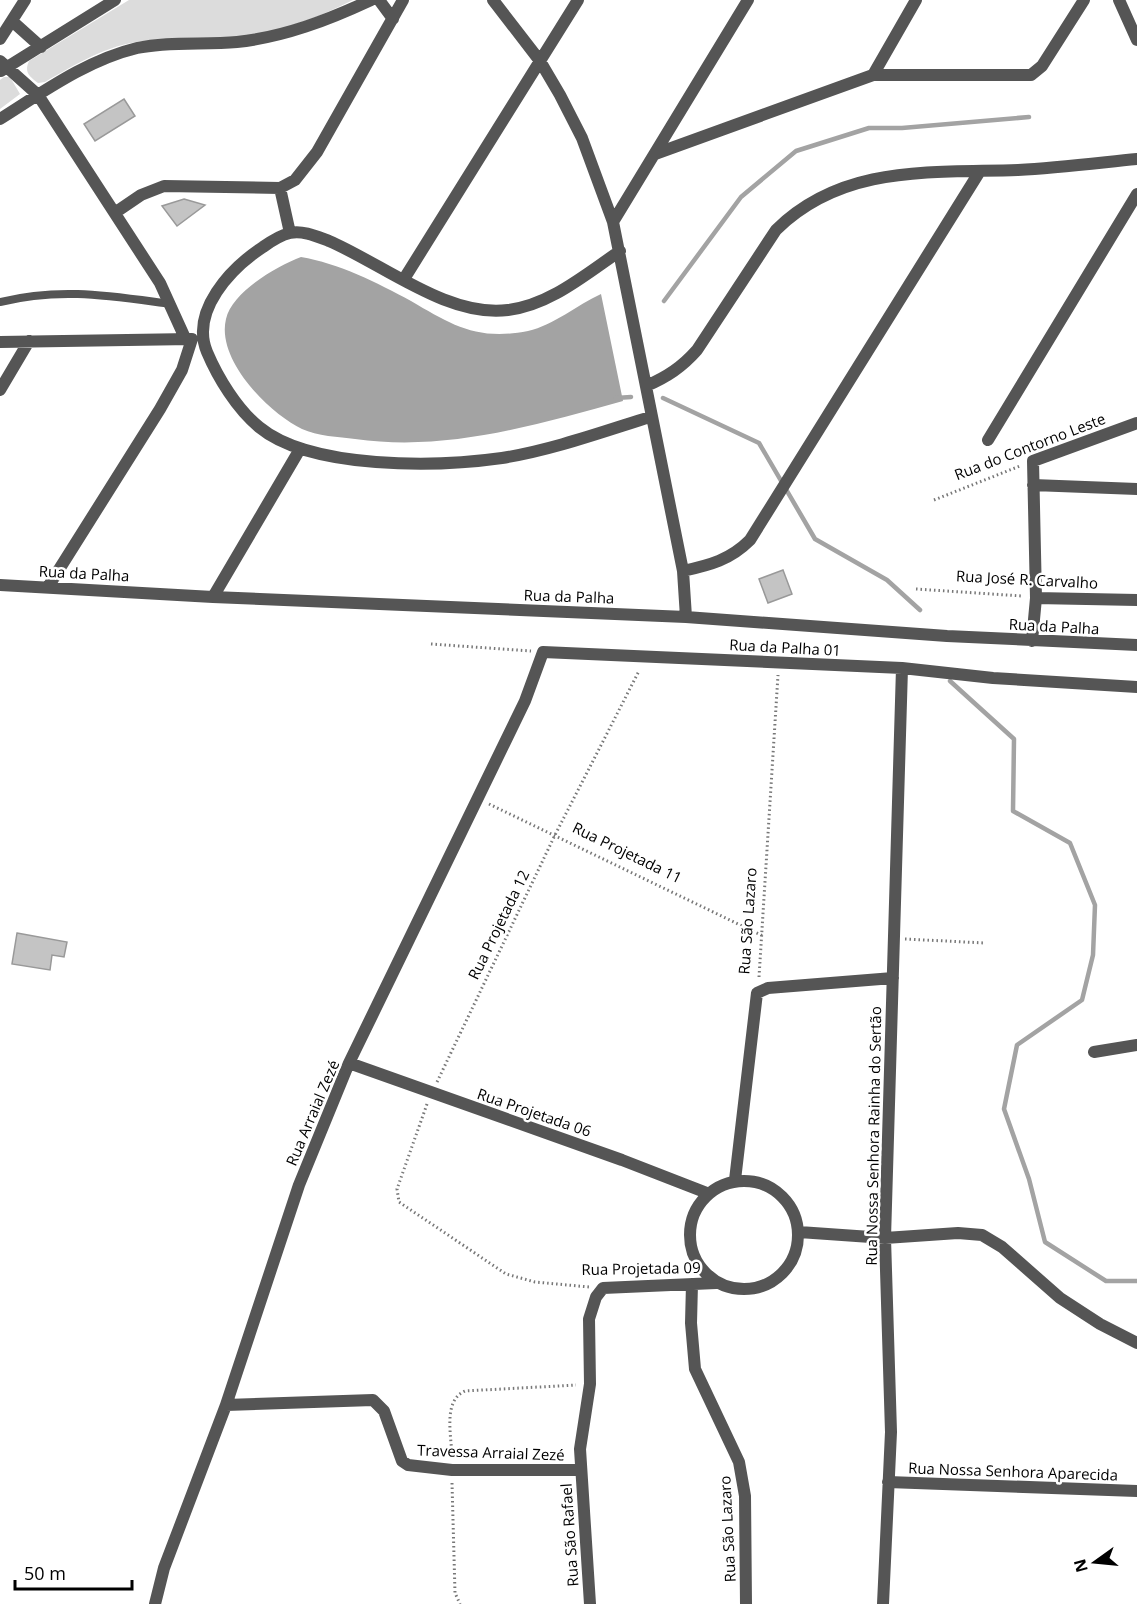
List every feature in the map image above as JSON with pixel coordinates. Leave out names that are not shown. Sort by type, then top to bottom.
[{"type":"street","points":[[0,39],[25,0]]},
{"type":"street","points":[[115,0],[41,47],[2,67],[38,95],[116,212],[193,339],[234,399],[259,428],[300,449],[338,458],[405,463],[451,463],[504,458],[650,417]]},
{"type":"street","points":[[0,119],[92,64],[112,55],[139,48],[267,38],[297,30],[371,0]]},
{"type":"street","points":[[380,0],[393,19]]},
{"type":"street","points":[[116,212],[141,195],[164,186],[279,188],[295,180],[317,152],[404,0]]},
{"type":"street","points":[[493,0],[540,61],[582,138],[613,222],[646,386],[650,417],[683,571],[686,617]]},
{"type":"street","points":[[404,279],[578,0]]},
{"type":"street","points":[[613,222],[748,0]]},
{"type":"street","points":[[873,75],[916,0]]},
{"type":"street","points":[[655,154],[873,75],[1031,75],[1042,66],[1084,0]]},
{"type":"street","points":[[1119,0],[1137,40]]},
{"type":"street","points":[[12,21],[41,47]]},
{"type":"street","points":[[646,386],[668,376],[685,364],[697,350],[776,230],[793,214],[854,183],[894,174],[1047,168],[1137,159]]},
{"type":"street","points":[[683,571],[717,564],[736,554],[750,540],[980,171]]},
{"type":"street","points":[[279,188],[290,233]]},
{"type":"street","points":[[988,440],[1137,195]]},
{"type":"street","points":[[48,587],[160,409],[182,370],[193,339],[228,277],[262,247],[290,233],[319,237],[348,249],[438,296],[470,308],[509,310],[547,299],[620,251]]},
{"type":"street","points":[[0,342],[193,339]]},
{"type":"street","points":[[0,390],[29,341]]},
{"type":"street","name":"Rua do Contorno Leste","points":[[1033,461],[1137,423]]},
{"type":"street","points":[[213,597],[300,449]]},
{"type":"street","points":[[1032,641],[1036,597],[1033,461]]},
{"type":"street","points":[[1033,485],[1137,489]]},
{"type":"street","name":"Rua da Palha","points":[[0,585],[213,597],[686,617],[1032,641],[1137,645]]},
{"type":"street","name":"Rua José R. Carvalho","points":[[1036,597],[1137,600]]},
{"type":"street","name":"Rua da Palha 01","points":[[543,652],[902,668],[993,678],[1137,687]]},
{"type":"street","name":"Rua Arraial Zezé","points":[[155,1604],[164,1568],[226,1405],[299,1185],[350,1063],[525,701],[543,652]]},
{"type":"street","name":"Rua Nossa Senhora Rainha do Sertão","points":[[883,1604],[891,1432],[885,1238],[902,668]]},
{"type":"street","points":[[757,993],[768,988],[893,978]]},
{"type":"street","name":"Rua São Lazaro","points":[[735,1180],[757,993]]},
{"type":"street","points":[[1094,1052],[1137,1045]]},
{"type":"street","name":"Rua Projetada 06","points":[[350,1063],[431,1094],[622,1160],[707,1193]]},
{"type":"street","points":[[735,1180],[751,1180],[769,1186],[784,1197],[794,1213],[799,1232],[791,1262],[781,1274],[768,1283],[741,1289],[716,1283],[696,1261],[689,1232],[694,1211],[707,1193],[735,1180]]},
{"type":"street","points":[[799,1232],[885,1238],[958,1233],[982,1234],[1002,1247],[1059,1298],[1100,1324],[1137,1343]]},
{"type":"street","name":"Rua Projetada 09","points":[[603,1288],[716,1283]]},
{"type":"street","name":"Rua São Lazaro","points":[[692,1284],[691,1323],[695,1369],[728,1436],[741,1473],[744,1496],[746,1604]]},
{"type":"street","name":"Rua São Rafael","points":[[590,1604],[581,1437],[590,1384],[589,1319],[596,1297],[603,1288]]},
{"type":"street","name":"Travessa Arraial Zezé","points":[[226,1405],[373,1400],[384,1411],[405,1463],[452,1470],[581,1470]]},
{"type":"street","name":"Rua Nossa Senhora Aparecida","points":[[888,1482],[1137,1491]]},
{"type":"lane","points":[[0,302],[45,293],[77,293],[171,304]]},
{"type":"path","name":"Rua do Contorno Leste","points":[[934,500],[1033,461]]},
{"type":"path","name":"Rua José R. Carvalho","points":[[916,588],[1036,597]]},
{"type":"path","points":[[431,645],[543,652]]},
{"type":"path","name":"Rua Projetada 12","points":[[406,1209],[396,1196],[396,1189],[431,1094],[555,835],[646,657]]},
{"type":"path","name":"Rua São Lazaro","points":[[757,993],[763,936],[778,663]]},
{"type":"path","name":"Rua Projetada 11","points":[[477,798],[763,936]]},
{"type":"path","points":[[894,939],[985,943]]},
{"type":"path","name":"Rua Projetada 09","points":[[406,1209],[506,1274],[536,1282],[603,1288]]},
{"type":"path","points":[[460,1604],[454,1586],[451,1406],[453,1399],[465,1391],[590,1384]]},
{"type":"shaded area","points":[[129,0],[353,0],[310,19],[266,33],[235,38],[154,40],[130,43],[92,56],[45,82],[38,83],[30,76],[27,71],[29,61]]},
{"type":"shaded area","points":[[10,77],[20,94],[0,109],[0,80]]},
{"type":"shaded area","points":[[301,257],[358,275],[453,324],[494,334],[510,334],[538,328],[601,294],[623,401],[491,434],[424,442],[390,442],[328,436],[302,429],[275,411],[248,383],[237,368],[225,335],[226,319],[237,299],[268,273]]},
{"type":"building","points":[[124,99],[135,116],[95,141],[84,124]]},
{"type":"building","points":[[184,199],[205,205],[177,226],[162,206]]},
{"type":"building","points":[[783,570],[792,594],[768,603],[759,579]]},
{"type":"building","points":[[17,933],[67,942],[64,957],[52,955],[50,970],[12,964]]},
{"type":"waterway","points":[[664,301],[741,197],[796,151],[869,128],[902,128],[1029,117]]},
{"type":"waterway","points":[[616,398],[631,397]]},
{"type":"waterway","points":[[663,398],[759,443],[815,539],[887,580],[920,610]]},
{"type":"waterway","points":[[950,681],[1014,739],[1013,811],[1070,843],[1095,905],[1093,955],[1082,1000],[1017,1045],[1004,1109],[1029,1179],[1045,1242],[1106,1281],[1137,1281]]}]
